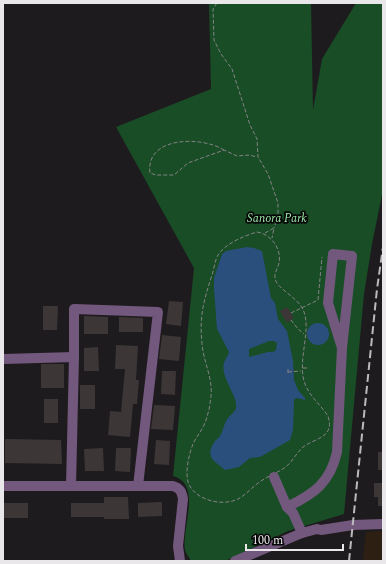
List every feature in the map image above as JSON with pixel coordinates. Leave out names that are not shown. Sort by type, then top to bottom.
[{"type":"street","points":[[287,507],[308,497],[318,488],[328,476],[335,460],[342,348],[352,256],[333,254],[328,303],[342,348]]},
{"type":"street","points":[[71,486],[74,309],[158,312],[138,486]]},
{"type":"street","points":[[3,359],[74,357]]},
{"type":"street","points":[[274,477],[287,507],[293,513],[302,533]]},
{"type":"street","points":[[3,486],[173,486],[181,492],[183,499],[178,546],[180,561]]},
{"type":"street","points":[[235,561],[327,524],[354,520],[383,520]]},
{"type":"street","points":[[317,529],[321,530],[353,524],[383,524]]},
{"type":"path","points":[[216,3],[213,9],[214,40],[221,54],[232,69],[256,139],[258,157],[268,174],[278,203],[278,217],[272,239]]},
{"type":"path","points":[[224,150],[188,163],[174,175],[156,174],[150,172],[149,167],[151,157],[154,153],[176,141],[212,145],[224,150],[237,156],[249,155],[258,157]]},
{"type":"path","points":[[264,233],[274,228]]},
{"type":"path","points":[[257,232],[264,233],[272,239],[278,252],[279,261],[275,277],[276,280],[280,286],[300,304],[305,313],[302,371],[307,390],[325,413],[329,421],[329,427],[323,437],[303,448],[290,464],[281,471],[262,480],[238,499],[224,502],[215,501],[201,497],[194,491],[188,480],[187,472],[193,444],[204,426],[211,395],[211,384],[202,342],[201,310],[219,254],[238,240],[257,232]]},
{"type":"path","points":[[291,313],[318,300],[322,257]]},
{"type":"path","points":[[291,320],[298,329],[305,334]]},
{"type":"path","points":[[302,368],[308,368]]},
{"type":"path","points":[[288,369],[288,375]]},
{"type":"path","points":[[288,372],[302,371]]},
{"type":"shaded area","points":[[383,531],[383,561],[363,561],[366,532]]},
{"type":"green space","name":"Sanora Park","points":[[209,3],[311,3],[313,110],[322,59],[356,3],[383,3],[383,190],[364,294],[344,514],[288,531],[225,561],[191,561],[185,550],[189,497],[187,488],[182,481],[173,476],[194,268],[116,127],[211,89]]},
{"type":"water","points":[[247,247],[262,251],[271,298],[275,303],[278,319],[287,331],[293,361],[294,380],[298,390],[305,400],[296,398],[294,400],[293,430],[290,440],[260,457],[250,458],[239,467],[225,470],[214,461],[210,455],[210,451],[215,441],[221,435],[226,421],[236,408],[236,403],[224,375],[224,363],[229,352],[217,329],[214,289],[214,278],[222,254],[226,251]],"holes":[[[269,341],[274,341],[277,343],[276,350],[273,352],[249,357],[249,349]]]},
{"type":"water","points":[[318,323],[322,324],[328,330],[328,338],[322,344],[318,345],[314,344],[308,338],[307,334],[308,330],[314,324]]},
{"type":"building","points":[[169,301],[183,302],[181,326],[166,324]]},
{"type":"building","points":[[43,306],[58,306],[57,330],[43,330]]},
{"type":"building","points":[[287,307],[294,318],[287,323],[280,311]]},
{"type":"building","points":[[84,316],[108,317],[108,334],[84,334]]},
{"type":"building","points":[[119,317],[143,318],[143,332],[119,332]]},
{"type":"building","points":[[162,335],[181,337],[179,361],[159,359]]},
{"type":"building","points":[[116,345],[138,346],[136,380],[139,380],[137,404],[133,404],[130,437],[108,435],[110,411],[121,412],[125,369],[115,369]]},
{"type":"building","points":[[98,347],[99,371],[84,371],[84,348]]},
{"type":"building","points":[[41,364],[64,364],[64,388],[41,388]]},
{"type":"building","points":[[162,371],[176,371],[175,395],[161,394]]},
{"type":"building","points":[[80,385],[95,385],[95,409],[80,409]]},
{"type":"building","points":[[44,399],[58,399],[58,423],[44,423]]},
{"type":"building","points":[[154,405],[175,406],[173,430],[151,429]]},
{"type":"building","points":[[5,439],[61,440],[62,464],[5,463]]},
{"type":"building","points":[[156,440],[170,441],[169,465],[154,464]]},
{"type":"building","points":[[103,448],[104,471],[85,471],[84,449]]},
{"type":"building","points":[[116,448],[131,448],[130,472],[115,471]]},
{"type":"building","points":[[378,452],[383,452],[383,470],[378,470]]},
{"type":"building","points":[[374,483],[383,483],[383,506],[378,506],[378,497],[374,497]]},
{"type":"building","points":[[104,497],[128,497],[129,519],[71,517],[71,503],[104,503]]},
{"type":"building","points":[[162,502],[162,516],[138,517],[138,503]]},
{"type":"building","points":[[4,503],[28,503],[28,518],[4,518]]},
{"type":"railway","points":[[349,561],[377,289],[383,247]]}]
